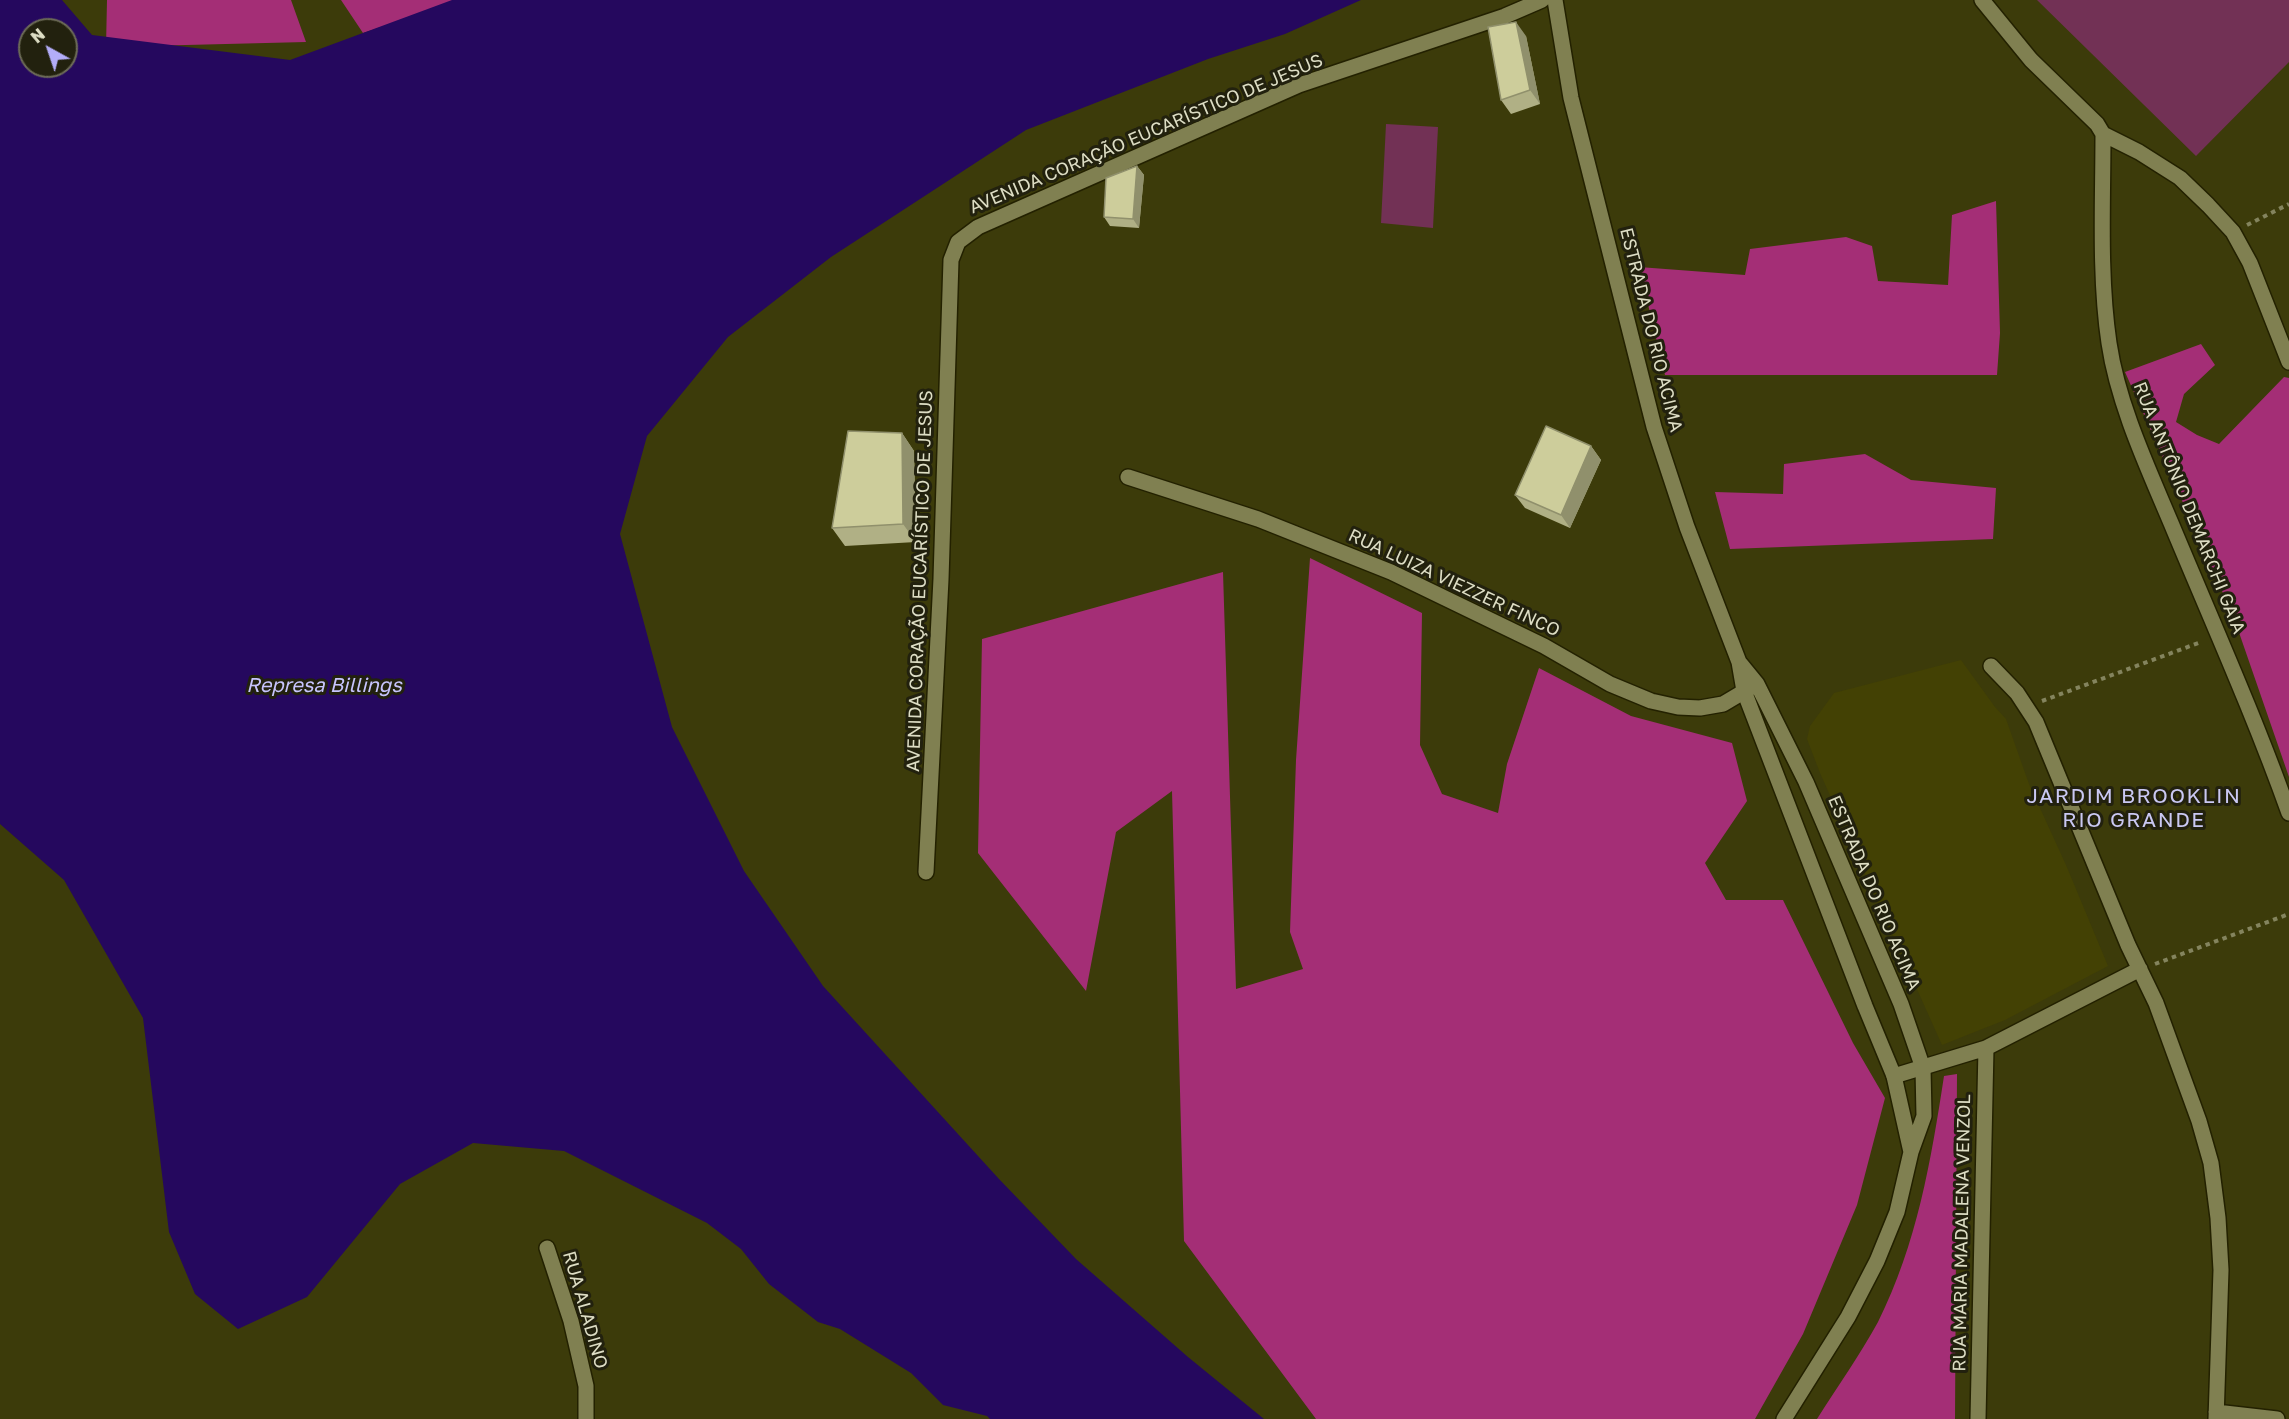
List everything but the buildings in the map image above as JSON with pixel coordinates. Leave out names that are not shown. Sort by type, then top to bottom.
[{"type":"street","name":"AVENIDA CORAÇÃO EUCARÍSTICO DE JESUS","points":[[926,872],[941,579],[951,260],[958,242],[978,226],[1299,85],[1505,16],[1542,0]]},
{"type":"street","name":"ESTRADA DO RIO ACIMA","points":[[1555,0],[1571,98],[1654,427],[1687,527],[1750,688],[1865,1006],[1894,1076],[1911,1152]]},
{"type":"street","points":[[1982,0],[2031,60],[2097,124],[2103,134],[2139,152],[2180,178],[2233,232],[2250,263],[2289,362]]},
{"type":"street","name":"RUA ANTÔNIO DEMARCHI GAIA","points":[[2103,134],[2104,298],[2109,344],[2118,382],[2131,423],[2161,499],[2267,753],[2289,813]]},
{"type":"street","name":"RUA LUIZA VIEZZER FINCO","points":[[1128,477],[1258,519],[1391,572],[1544,646],[1611,684],[1640,697],[1677,707],[1700,708],[1723,704],[1750,688]]},
{"type":"street","points":[[1991,666],[2027,706],[2140,969],[2175,1054],[2199,1121],[2211,1163],[2218,1218],[2221,1270],[2216,1416],[2277,1419]]},
{"type":"street","name":"ESTRADA DO RIO ACIMA","points":[[1750,688],[1806,782],[1900,1004],[1923,1068],[1924,1116],[1911,1152],[1897,1212],[1877,1261],[1848,1317],[1784,1419]]},
{"type":"street","points":[[1894,1076],[1986,1048],[2140,969]]},
{"type":"street","name":"RUA MARIA MADALENA VENZOL","points":[[1978,1419],[1986,1048]]},
{"type":"street","name":"RUA ALADINO","points":[[547,1248],[572,1321],[586,1386],[586,1419]]},
{"type":"path","points":[[2233,232],[2289,204]]},
{"type":"path","points":[[2027,706],[2201,642]]},
{"type":"path","points":[[2140,969],[2289,914]]},
{"type":"shaded area","points":[[107,0],[291,0],[306,42],[106,47]]},
{"type":"shaded area","points":[[341,0],[466,0],[363,33]]},
{"type":"shaded area","points":[[2037,0],[2289,0],[2289,62],[2196,156]]},
{"type":"shaded area","points":[[1386,124],[1438,127],[1433,228],[1381,223]]},
{"type":"shaded area","points":[[1996,201],[2000,333],[1997,375],[1665,375],[1639,267],[1745,275],[1750,249],[1846,237],[1872,246],[1878,281],[1948,285],[1952,215]]},
{"type":"shaded area","points":[[2201,344],[2215,365],[2184,394],[2176,422],[2197,435],[2219,444],[2284,377],[2289,378],[2289,777],[2234,618],[2125,372]]},
{"type":"shaded area","points":[[1865,454],[1911,480],[1996,488],[1993,539],[1730,549],[1715,492],[1783,494],[1784,464]]},
{"type":"shaded area","points":[[1310,558],[1422,613],[1420,745],[1442,794],[1498,813],[1507,764],[1539,668],[1631,716],[1732,743],[1747,801],[1705,863],[1726,900],[1783,900],[1853,1043],[1885,1098],[1857,1205],[1803,1334],[1755,1419],[1316,1419],[1184,1241],[1172,791],[1116,832],[1086,991],[978,853],[982,639],[1223,572],[1236,989],[1303,969],[1290,932],[1296,760]]},
{"type":"shaded area","points":[[1961,660],[2006,719],[2029,784],[2108,966],[2005,1020],[1942,1045],[1820,773],[1807,739],[1810,726],[1834,693]]},
{"type":"shaded area","points":[[1957,1074],[1955,1419],[1817,1419],[1871,1334],[1892,1293],[1921,1202],[1944,1076]]},
{"type":"water","name":"Represa Billings","points":[[0,0],[62,0],[77,18],[18,18],[18,78],[78,78],[78,19],[92,35],[290,60],[452,0],[1361,0],[1285,34],[1208,59],[1026,130],[831,257],[728,337],[647,436],[620,534],[672,727],[744,871],[823,986],[999,1179],[1076,1259],[1188,1357],[1264,1419],[990,1419],[987,1416],[943,1405],[911,1373],[840,1329],[818,1322],[769,1284],[741,1249],[707,1223],[564,1151],[473,1143],[400,1184],[307,1297],[238,1329],[195,1294],[169,1232],[143,1018],[64,880],[0,824]]},
{"type":"district","name":"JARDIM BROOKLIN RIO GRANDE","points":[[2134,808]]}]
